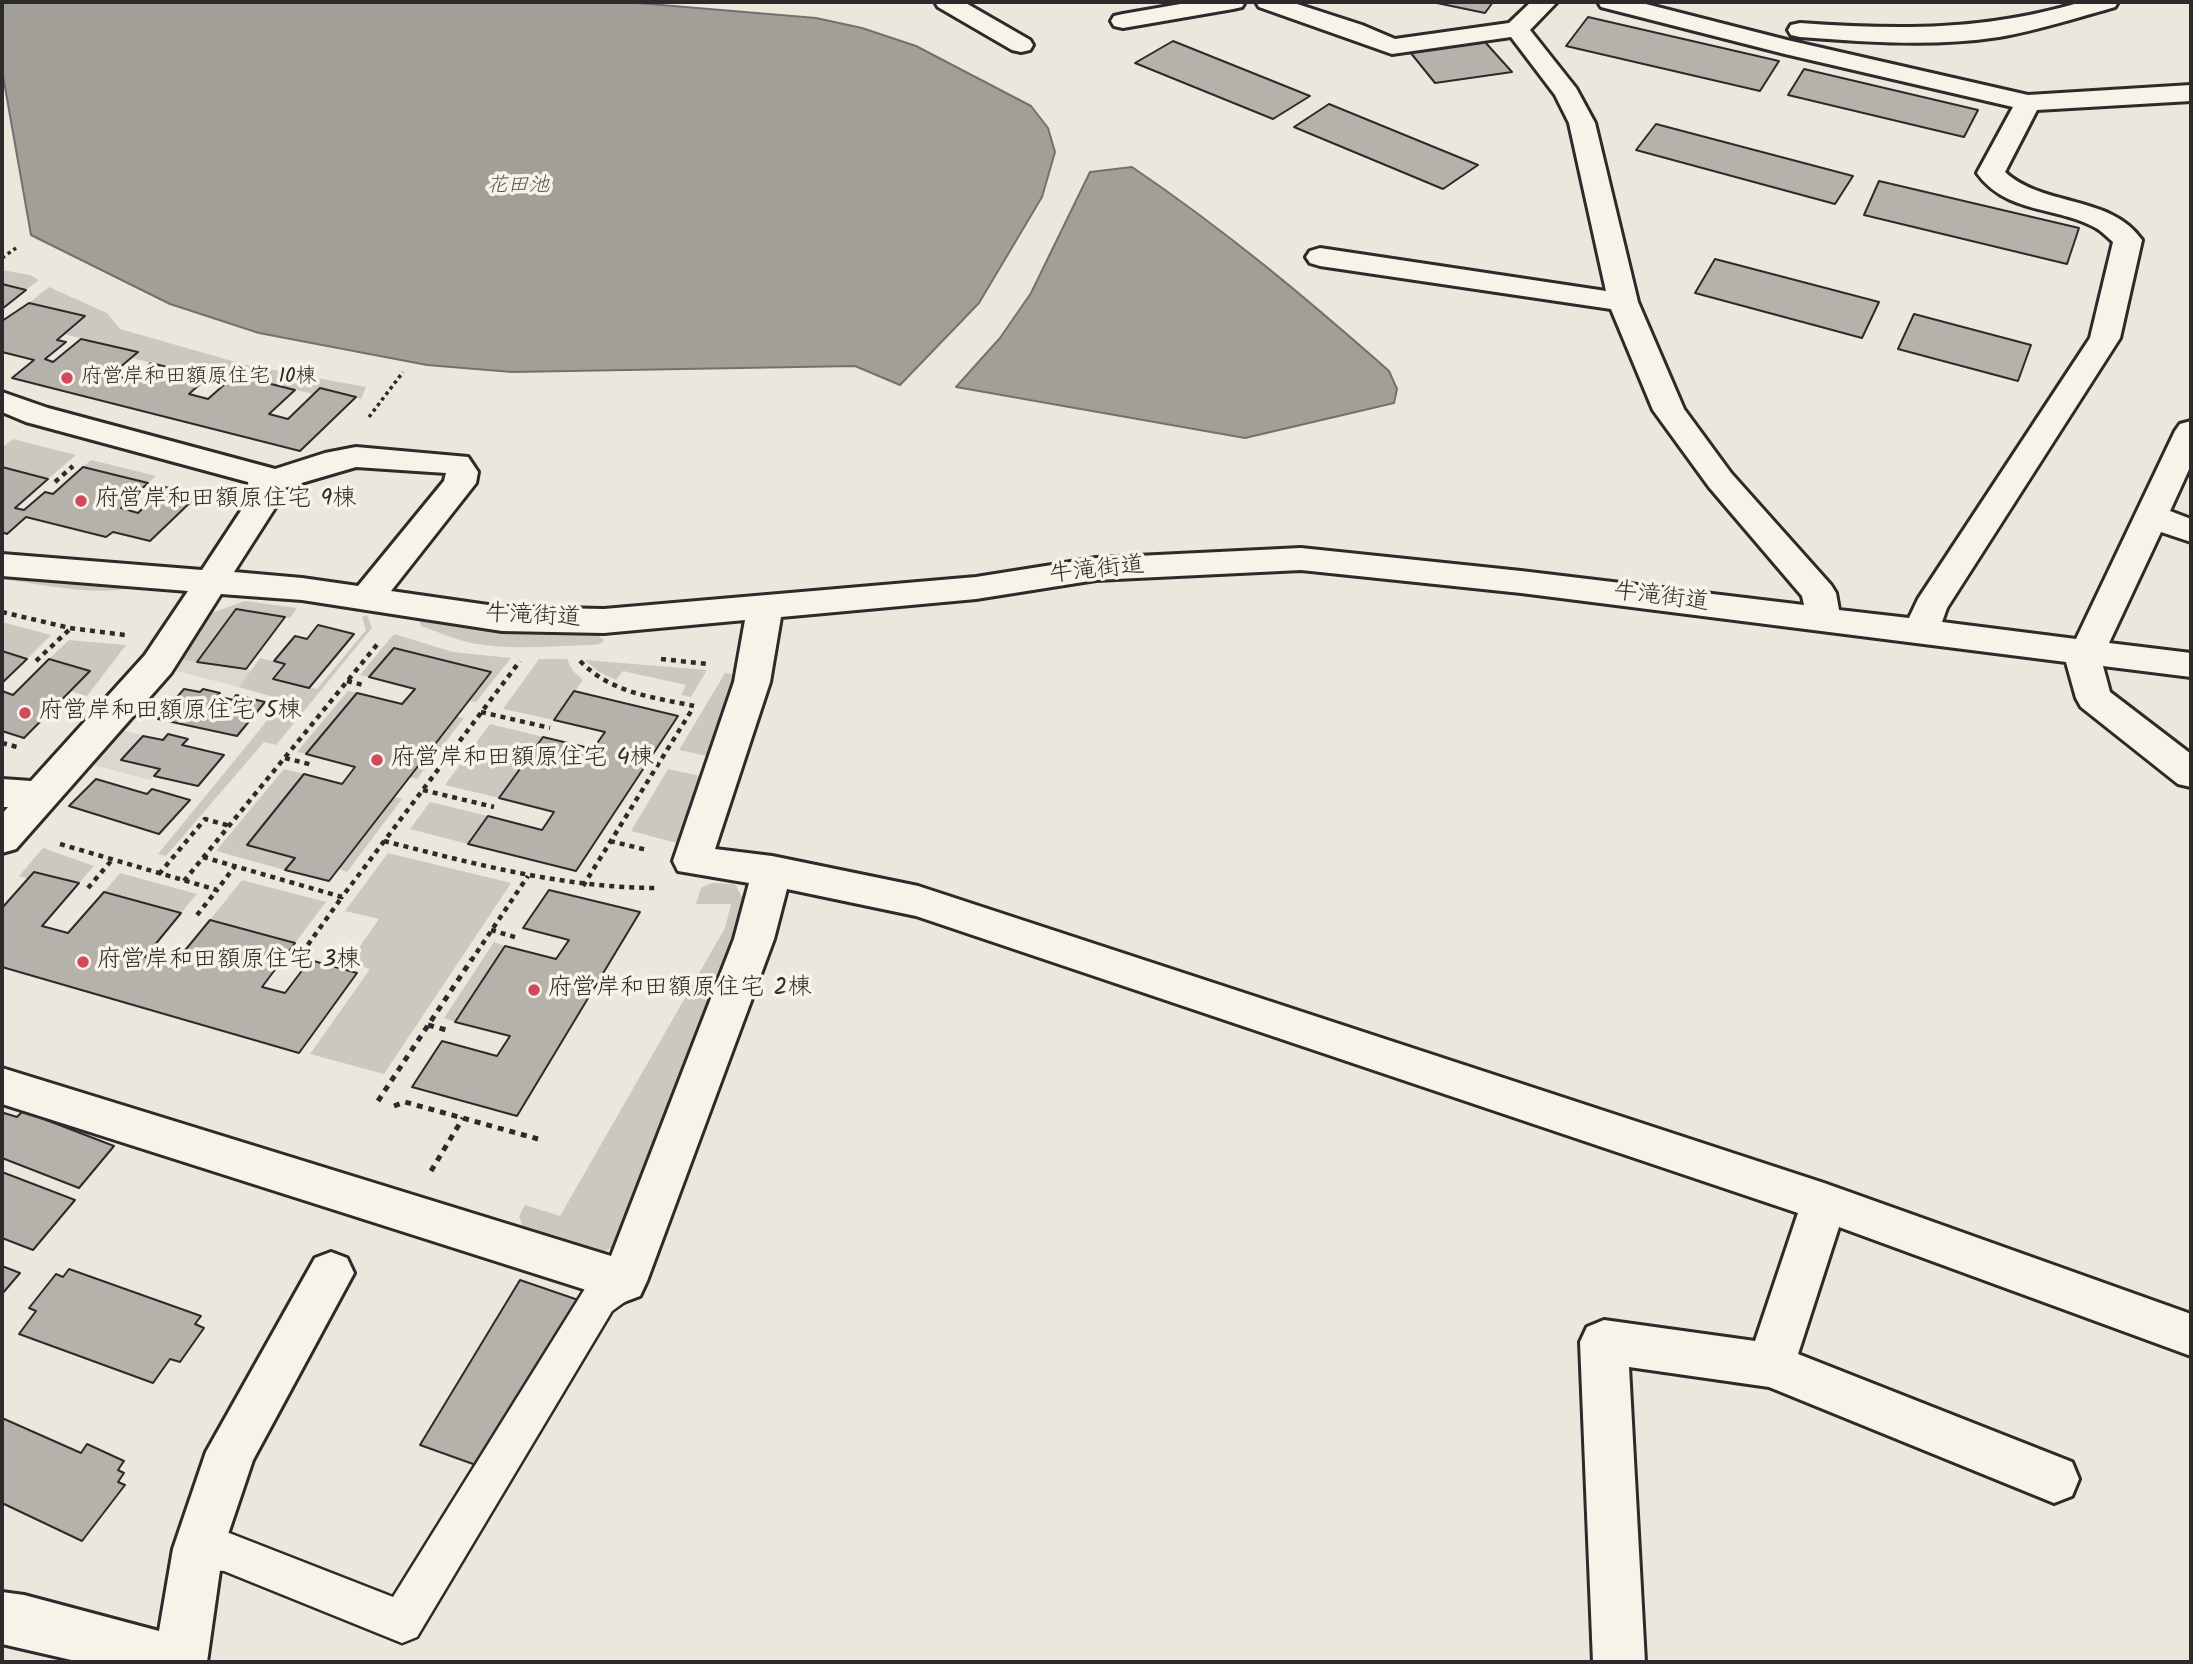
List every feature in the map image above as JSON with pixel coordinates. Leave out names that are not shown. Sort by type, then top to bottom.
[{"type":"street","points":[[947,2],[1021,45]]},
{"type":"street","points":[[1124,21],[1233,2]]},
{"type":"street","points":[[1268,2],[1353,30],[1392,47],[1517,29],[1545,2]]},
{"type":"street","points":[[1610,2],[1785,47],[2028,103],[2191,93]]},
{"type":"street","points":[[1785,47],[1800,30],[1896,37],[1956,34],[2027,24],[2106,2]]},
{"type":"street","points":[[1517,29],[1567,93],[1582,123],[1623,302],[1669,410],[1720,480],[1819,593],[1824,620]]},
{"type":"street","points":[[1921,632],[1930,607],[2105,338],[2128,240],[2106,222],[2010,191],[1991,173],[2028,103]]},
{"type":"street","points":[[1320,257],[1623,302]]},
{"type":"street","points":[[2,401],[37,415],[264,476],[266,497],[158,664],[41,796],[5,820]]},
{"type":"street","points":[[2191,431],[2084,653],[2094,698],[2191,774]]},
{"type":"street","points":[[265,483],[336,460],[356,457],[457,464],[462,472],[460,483],[366,599]]},
{"type":"street","points":[[2151,516],[2191,531]]},
{"type":"street","name":"牛滝街道","points":[[2,565],[302,589],[502,619],[604,621],[976,588],[1096,569],[1301,559],[1534,584],[2191,665]]},
{"type":"street","points":[[765,607],[752,682],[692,861],[772,872],[918,901],[1824,1202],[2191,1335]]},
{"type":"street","points":[[2,1086],[624,1280],[754,939],[772,872]]},
{"type":"street","points":[[1771,1365],[1824,1202]]},
{"type":"street","points":[[181,1662],[198,1549],[231,1452],[331,1273]]},
{"type":"street","points":[[1619,1662],[1604,1342],[1771,1365],[2054,1479]]},
{"type":"street","points":[[2,1618],[175,1662]]},
{"type":"lane","points":[[198,1549],[224,1551],[402,1622],[599,1299],[624,1280]]},
{"type":"path","points":[[708,2],[740,2]]},
{"type":"path","points":[[2,258],[16,248]]},
{"type":"path","points":[[371,417],[403,372]]},
{"type":"path","points":[[55,482],[65,473]]},
{"type":"path","points":[[2,612],[103,634],[177,634]]},
{"type":"path","points":[[36,661],[71,628]]},
{"type":"path","points":[[184,881],[386,634]]},
{"type":"path","points":[[574,651],[590,673],[610,687],[694,706]]},
{"type":"path","points":[[302,953],[522,660]]},
{"type":"path","points":[[347,681],[363,685]]},
{"type":"path","points":[[583,886],[700,696]]},
{"type":"path","points":[[481,712],[551,728]]},
{"type":"path","points":[[285,758],[313,765]]},
{"type":"path","points":[[423,790],[494,807]]},
{"type":"path","points":[[159,874],[205,819],[230,826]]},
{"type":"path","points":[[5,820],[111,861],[217,890]]},
{"type":"path","points":[[384,841],[527,876],[583,886],[671,888]]},
{"type":"path","points":[[203,857],[342,897]]},
{"type":"path","points":[[88,888],[111,861]]},
{"type":"path","points":[[197,915],[235,866]]},
{"type":"path","points":[[378,1101],[527,876]]},
{"type":"path","points":[[491,930],[518,937]]},
{"type":"path","points":[[428,1025],[450,1031]]},
{"type":"path","points":[[394,1106],[405,1102],[538,1139]]},
{"type":"path","points":[[428,1175],[463,1118]]},
{"type":"shaded area","points":[[2,270],[30,275],[39,280],[26,290],[2,284]]},
{"type":"shaded area","points":[[49,287],[107,313],[120,329],[246,365],[366,387],[361,399],[320,388],[313,394],[235,375],[228,382],[132,358],[137,352],[63,334],[85,316],[29,303]]},
{"type":"shaded area","points":[[13,439],[76,455],[48,479],[2,467],[2,448]]},
{"type":"shaded area","points":[[91,460],[156,476],[148,483],[83,467]]},
{"type":"shaded area","points":[[2,575],[137,586],[107,591],[71,589],[2,579]]},
{"type":"shaded area","points":[[245,601],[297,608],[290,618],[237,609],[197,662],[180,659],[209,614]]},
{"type":"shaded area","points":[[367,615],[372,628],[276,745],[264,742],[166,856],[158,854],[284,700],[239,687],[260,658],[285,664],[274,679],[317,689],[366,630],[362,617]]},
{"type":"shaded area","points":[[419,619],[493,631],[597,634],[604,640],[593,645],[546,647],[482,645],[421,626]]},
{"type":"shaded area","points":[[2,622],[51,635],[27,659],[2,651]]},
{"type":"shaded area","points":[[394,634],[453,652],[511,658],[476,702],[469,701],[490,671],[394,648],[369,677],[360,675]]},
{"type":"shaded area","points":[[69,640],[126,645],[87,696],[70,691],[90,671],[49,659]]},
{"type":"shaded area","points":[[180,659],[252,670],[239,687],[172,670]]},
{"type":"shaded area","points":[[539,659],[567,659],[573,671],[583,680],[554,720],[503,709]]},
{"type":"shaded area","points":[[585,660],[707,670],[691,697],[681,695],[686,685],[623,671],[616,680],[599,672]]},
{"type":"shaded area","points":[[725,673],[739,675],[712,757],[679,750]]},
{"type":"shaded area","points":[[348,691],[357,693],[306,754],[297,752]]},
{"type":"shaded area","points":[[457,717],[464,718],[417,779],[410,777]]},
{"type":"shaded area","points":[[490,724],[543,737],[499,798],[445,785]]},
{"type":"shaded area","points":[[124,730],[143,736],[122,760],[160,769],[151,780],[93,765]]},
{"type":"shaded area","points":[[284,769],[304,774],[247,844],[295,858],[285,870],[216,851]]},
{"type":"shaded area","points":[[668,769],[705,777],[681,844],[631,831]]},
{"type":"shaded area","points":[[394,797],[402,799],[347,872],[339,869]]},
{"type":"shaded area","points":[[430,802],[488,816],[468,844],[410,829]]},
{"type":"shaded area","points":[[43,848],[94,866],[79,883],[34,872],[28,879],[19,876]]},
{"type":"shaded area","points":[[388,853],[511,883],[384,1074],[310,1054],[370,969],[349,962],[379,919],[345,911]]},
{"type":"shaded area","points":[[120,873],[197,894],[181,913],[104,892]]},
{"type":"shaded area","points":[[242,880],[326,902],[295,943],[210,920]]},
{"type":"shaded area","points":[[712,883],[735,884],[745,903],[730,950],[618,1245],[596,1255],[525,1234],[519,1216],[525,1205],[560,1216],[725,928],[731,904],[696,904],[701,888]]},
{"type":"shaded area","points":[[494,942],[505,946],[455,1022],[444,1018]]},
{"type":"water","name":"花田池","points":[[2,2],[626,2],[816,18],[862,28],[916,46],[1031,106],[1048,128],[1055,152],[1042,197],[979,303],[900,385],[855,366],[512,372],[427,365],[259,333],[170,304],[31,235],[2,70]]},
{"type":"water","points":[[1132,167],[1264,265],[1389,371],[1397,389],[1394,403],[1245,438],[956,387],[1000,338],[1031,293],[1090,172]]},
{"type":"building","points":[[1432,2],[1493,2],[1485,13]]},
{"type":"building","points":[[1588,17],[1779,61],[1760,91],[1566,46]]},
{"type":"building","points":[[1173,41],[1310,96],[1273,119],[1135,63]]},
{"type":"building","points":[[1485,42],[1512,72],[1435,83],[1410,52]]},
{"type":"building","points":[[1804,69],[1978,110],[1964,137],[1788,95]]},
{"type":"building","points":[[1329,104],[1478,165],[1443,189],[1294,127]]},
{"type":"building","points":[[1656,124],[1853,176],[1835,204],[1636,150]]},
{"type":"building","points":[[1879,181],[2079,228],[2067,264],[1864,215]]},
{"type":"building","points":[[1715,259],[1879,302],[1862,338],[1695,293]]},
{"type":"building","points":[[2,284],[26,290],[2,309]]},
{"type":"building","name":"府営岸和田額原住宅 10棟","points":[[29,303],[85,316],[57,340],[66,342],[45,359],[53,362],[81,339],[138,352],[111,375],[131,380],[151,363],[208,377],[189,394],[208,399],[235,375],[295,390],[269,414],[288,419],[320,388],[356,397],[300,451],[12,378],[34,360],[2,352],[2,321]]},
{"type":"building","points":[[1914,314],[2031,345],[2018,381],[1898,349]]},
{"type":"building","name":"府営岸和田額原住宅 9棟","points":[[2,467],[48,479],[15,508],[24,510],[45,492],[53,494],[83,467],[148,483],[121,508],[138,513],[165,487],[198,495],[150,541],[113,532],[106,537],[26,517],[7,534],[2,532]]},
{"type":"building","points":[[236,609],[285,617],[246,669],[197,662]]},
{"type":"building","points":[[318,625],[354,634],[309,688],[273,679],[285,664],[274,661],[295,636],[307,639]]},
{"type":"building","name":"府営岸和田額原住宅 4棟","points":[[394,648],[491,672],[329,881],[285,870],[295,858],[247,845],[304,774],[342,784],[355,767],[306,754],[357,693],[402,704],[415,689],[369,677]]},
{"type":"building","name":"府営岸和田額原住宅 5棟","points":[[2,651],[27,659],[2,683]]},
{"type":"building","name":"府営岸和田額原住宅 5棟","points":[[49,659],[90,671],[24,738],[2,731],[2,691],[13,695]]},
{"type":"building","points":[[184,689],[200,692],[203,689],[233,700],[236,695],[265,702],[237,736],[158,719]]},
{"type":"building","points":[[574,691],[678,716],[576,871],[468,844],[488,816],[542,830],[554,812],[499,798],[543,737],[593,749],[605,732],[554,720]]},
{"type":"building","points":[[168,734],[188,739],[182,745],[224,755],[198,786],[154,776],[160,769],[121,760],[143,736],[163,740]]},
{"type":"building","points":[[96,779],[147,794],[152,789],[190,800],[159,834],[69,806]]},
{"type":"building","name":"府営岸和田額原住宅 3棟","points":[[34,872],[79,883],[42,926],[68,933],[104,892],[181,913],[145,957],[173,965],[210,920],[295,943],[262,987],[285,993],[310,960],[357,973],[299,1053],[2,967],[2,908]]},
{"type":"building","name":"府営岸和田額原住宅 2棟","points":[[549,890],[640,912],[517,1116],[412,1087],[442,1041],[497,1056],[510,1036],[455,1022],[505,946],[556,959],[569,940],[523,928]]},
{"type":"building","points":[[23,1111],[114,1146],[79,1188],[2,1158],[2,1116],[4,1113],[17,1117]]},
{"type":"building","points":[[2,1172],[75,1200],[33,1250],[2,1238]]},
{"type":"building","points":[[2,1266],[20,1273],[2,1294]]},
{"type":"building","points":[[69,1269],[201,1316],[195,1324],[204,1328],[180,1362],[170,1359],[153,1383],[19,1334],[36,1311],[29,1308],[56,1274],[63,1277]]},
{"type":"building","points":[[520,1280],[584,1302],[487,1469],[420,1445]]},
{"type":"building","points":[[2,1418],[81,1453],[87,1444],[124,1461],[118,1470],[124,1473],[118,1482],[125,1485],[82,1541],[2,1503]]},
{"type":"place","name":"府営岸和田額原住宅 10棟","points":[[67,378]]},
{"type":"place","name":"府営岸和田額原住宅 9棟","points":[[81,501]]},
{"type":"place","name":"府営岸和田額原住宅 5棟","points":[[25,713]]},
{"type":"place","name":"府営岸和田額原住宅 4棟","points":[[377,760]]},
{"type":"place","name":"府営岸和田額原住宅 3棟","points":[[83,962]]},
{"type":"place","name":"府営岸和田額原住宅 2棟","points":[[534,990]]}]
